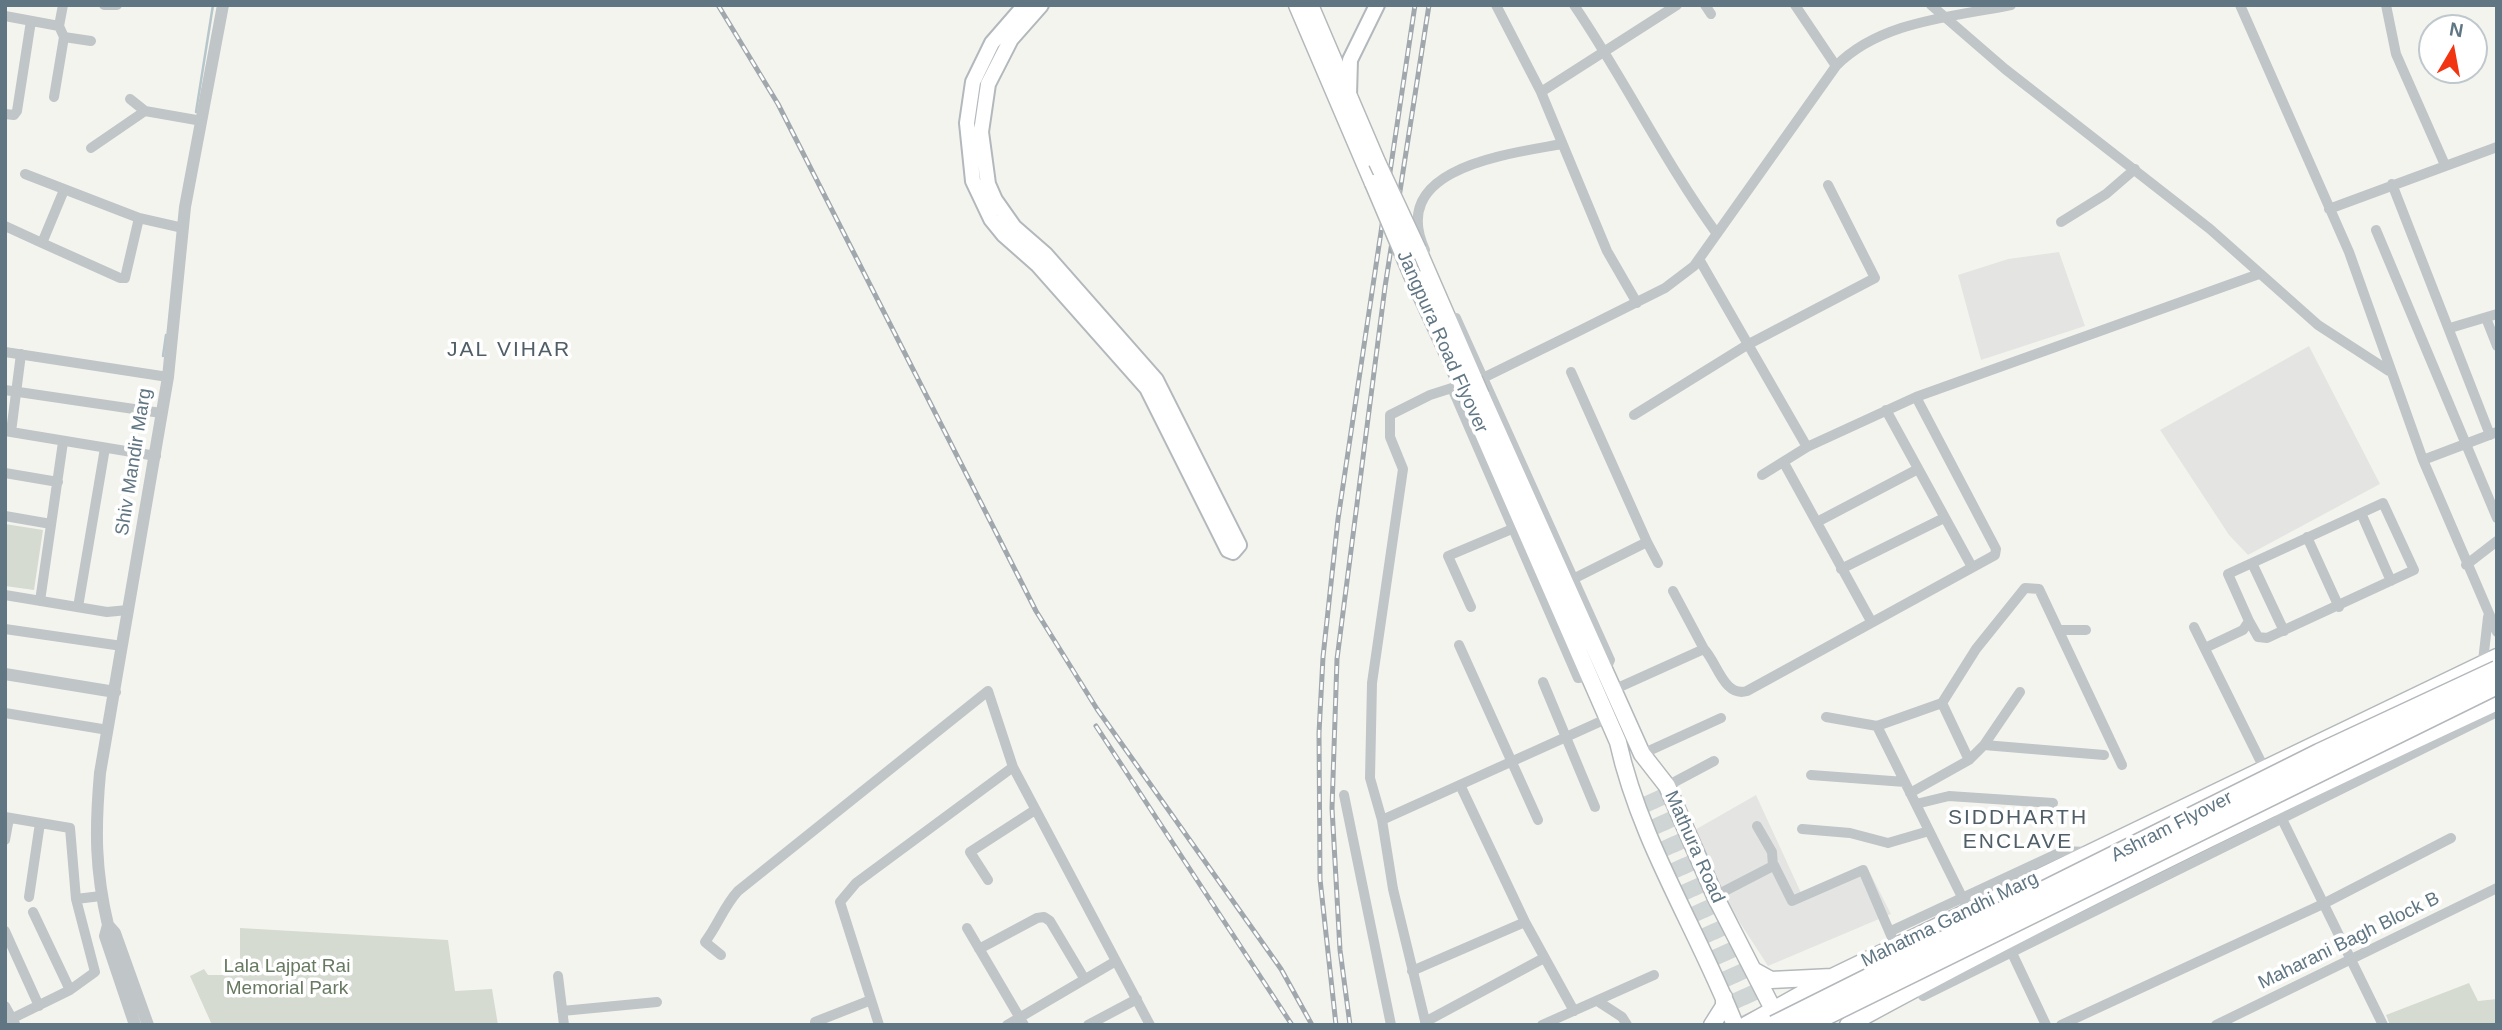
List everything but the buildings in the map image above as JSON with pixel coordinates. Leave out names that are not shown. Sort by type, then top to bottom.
[{"type":"highway","name":"Ashram Flyover","points":[[1777,1020],[2319,753],[2492,663]]},
{"type":"highway","name":"Ashram Flyover","points":[[1807,1025],[2497,685]]},
{"type":"main road","points":[[1025,5],[992,43],[974,82],[967,123],[973,181],[991,219],[1004,235],[1038,265],[1147,388],[1228,550],[1233,552],[1239,545],[1156,380],[1058,269],[1014,227],[995,200],[988,184],[981,132],[988,84],[1012,39],[1041,5]]},
{"type":"main road","name":"Jangpura Road Flyover","points":[[1297,5],[1586,672]]},
{"type":"main road","name":"Jangpura Road Flyover","points":[[1310,5],[1349,99],[1602,666]]},
{"type":"main road","points":[[1349,99],[1350,60],[1377,5]]},
{"type":"main road","name":"Mahatma Gandhi Marg","points":[[1746,1025],[1777,1020],[1832,976],[1966,905],[2091,853],[2329,736],[2492,663]]},
{"type":"main road","name":"Mathura Road","points":[[1602,666],[1656,791],[1715,896],[1777,1020]]},
{"type":"main road","name":"Mathura Road","points":[[1586,672],[1618,742],[1626,779],[1666,874],[1735,1025]]},
{"type":"main road","points":[[1752,969],[1771,981],[1832,976],[1849,1024],[1900,994],[2191,847],[2497,702]]},
{"type":"main road","points":[[2329,736],[2346,773]]},
{"type":"main road","points":[[1618,742],[1656,791]]},
{"type":"main road","points":[[1889,944],[1900,994]]},
{"type":"main road","points":[[1712,1025],[1724,1006],[1724,997]]},
{"type":"street","points":[[54,97],[64,37],[59,26],[62,5]]},
{"type":"street","points":[[104,5],[117,5]]},
{"type":"street","name":"Shiv Mandir Marg","points":[[148,1025],[115,933],[108,925],[101,896],[95,829],[108,730],[168,377],[183,228],[223,5]]},
{"type":"street","points":[[1496,5],[1541,92],[1607,251],[1637,303]]},
{"type":"street","points":[[1574,5],[1606,51],[1679,182],[1717,234]]},
{"type":"street","points":[[1541,92],[1677,5]]},
{"type":"street","points":[[1796,5],[1836,66]]},
{"type":"street","points":[[1930,5],[2005,69],[2210,229],[2318,325],[2390,371]]},
{"type":"street","points":[[1544,958],[1425,1023],[1382,820],[1370,778],[1372,683],[1403,469],[1390,437],[1390,415],[1406,405],[1483,378],[1665,288],[1699,259],[1836,66],[1853,48],[1883,34],[2011,5]]},
{"type":"street","points":[[2240,5],[2349,252],[2423,460],[2497,632]]},
{"type":"street","points":[[2386,5],[2396,54],[2445,164]]},
{"type":"street","points":[[5,16],[59,26]]},
{"type":"street","points":[[5,114],[14,115],[17,111],[31,21]]},
{"type":"street","points":[[64,37],[91,41]]},
{"type":"street","points":[[130,99],[145,111],[202,121]]},
{"type":"street","points":[[91,148],[145,111]]},
{"type":"street","points":[[1562,144],[1464,166],[1440,181],[1419,207],[1418,219],[1423,245],[1610,660],[1602,666]]},
{"type":"street","points":[[2329,209],[2497,146]]},
{"type":"street","points":[[2061,222],[2106,194],[2135,169]]},
{"type":"street","points":[[25,174],[139,218],[183,228]]},
{"type":"street","points":[[2392,184],[2493,434],[2423,460]]},
{"type":"street","points":[[1634,415],[1748,345],[1875,278],[1828,185]]},
{"type":"street","points":[[42,243],[64,190]]},
{"type":"street","points":[[5,226],[125,278],[139,218]]},
{"type":"street","points":[[2376,230],[2497,519]]},
{"type":"street","points":[[1699,259],[1807,447]]},
{"type":"street","points":[[1762,475],[1807,447],[1916,397],[2259,274]]},
{"type":"street","points":[[2450,328],[2491,316],[2497,346]]},
{"type":"street","points":[[5,352],[168,377]]},
{"type":"street","points":[[21,354],[11,390],[8,432],[156,456]]},
{"type":"street","points":[[1571,373],[1658,563]]},
{"type":"street","points":[[1452,388],[1578,678],[1586,672]]},
{"type":"street","points":[[11,390],[161,413]]},
{"type":"street","points":[[1673,591],[1730,690],[1740,693],[1997,553],[1916,397]]},
{"type":"street","points":[[1886,410],[1972,567]]},
{"type":"street","points":[[40,601],[64,442]]},
{"type":"street","points":[[78,607],[105,448]]},
{"type":"street","points":[[1784,463],[1871,621]]},
{"type":"street","points":[[1817,522],[1918,469]]},
{"type":"street","points":[[5,473],[58,482]]},
{"type":"street","points":[[2383,503],[2414,570],[2339,607],[2263,639],[2249,621],[2228,574],[2308,537],[2383,503]]},
{"type":"street","points":[[2361,513],[2390,581]]},
{"type":"street","points":[[5,516],[51,524]]},
{"type":"street","points":[[1841,569],[1944,518]]},
{"type":"street","points":[[1471,607],[1448,556],[1512,529]]},
{"type":"street","points":[[2308,537],[2339,607]]},
{"type":"street","points":[[2466,565],[2497,541]]},
{"type":"street","points":[[1575,578],[1647,542]]},
{"type":"street","points":[[2252,563],[2284,631]]},
{"type":"street","points":[[1826,718],[1877,726],[1942,703],[1976,649],[2025,588],[2039,589],[2122,765]]},
{"type":"street","points":[[5,596],[107,612],[128,610]]},
{"type":"street","points":[[2488,616],[2492,663]]},
{"type":"street","points":[[2205,648],[2243,630],[2249,621]]},
{"type":"street","points":[[2194,627],[2264,768]]},
{"type":"street","points":[[5,629],[122,646]]},
{"type":"street","points":[[2060,629],[2085,630]]},
{"type":"street","points":[[1459,645],[1538,820]]},
{"type":"street","points":[[1613,690],[1704,649]]},
{"type":"street","points":[[5,674],[115,692]]},
{"type":"street","points":[[1543,682],[1564,738],[1595,807]]},
{"type":"street","points":[[721,955],[705,942],[720,923],[727,902],[738,891],[988,691],[1013,767],[1150,1025]]},
{"type":"street","points":[[1910,793],[1969,761],[1984,745],[2020,692]]},
{"type":"street","points":[[1942,703],[1969,761]]},
{"type":"street","points":[[1923,996],[2280,816],[2497,712]]},
{"type":"street","points":[[5,713],[108,730]]},
{"type":"street","points":[[1642,754],[1721,718]]},
{"type":"street","points":[[1382,820],[1461,787],[1606,719]]},
{"type":"street","points":[[1877,726],[1966,905]]},
{"type":"street","points":[[1984,745],[2104,755]]},
{"type":"street","points":[[1656,791],[1714,761]]},
{"type":"street","points":[[879,1025],[841,912],[840,902],[845,892],[1013,767]]},
{"type":"street","points":[[1811,775],[1905,782]]},
{"type":"street","points":[[1461,787],[1525,922],[1574,1011]]},
{"type":"street","points":[[1344,795],[1391,1025]]},
{"type":"street","points":[[1916,804],[1949,796],[2053,803]]},
{"type":"street","points":[[988,880],[970,852],[1035,810]]},
{"type":"street","points":[[2280,816],[2379,1023]]},
{"type":"street","points":[[5,840],[7,818],[70,828],[76,899],[95,972],[70,990],[10,1022],[5,1006]]},
{"type":"street","points":[[29,897],[40,823]]},
{"type":"street","points":[[1757,826],[1772,852],[1774,865],[1792,901],[1863,870],[1889,944]]},
{"type":"street","points":[[1802,829],[1850,833],[1888,843],[1929,831]]},
{"type":"street","points":[[2061,1025],[2323,904],[2451,838]]},
{"type":"street","points":[[1715,896],[1774,865]]},
{"type":"street","name":"Maharani Bagh Block B","points":[[2216,1025],[2497,888]]},
{"type":"street","points":[[76,899],[101,896]]},
{"type":"street","points":[[33,912],[70,990]]},
{"type":"street","points":[[979,949],[1037,918],[1044,917],[1084,978]]},
{"type":"street","points":[[1412,971],[1525,922]]},
{"type":"street","name":"Shiv Mandir Marg","points":[[108,925],[105,936],[108,948],[135,1025]]},
{"type":"street","points":[[967,928],[1022,1021]]},
{"type":"street","points":[[5,931],[38,1006]]},
{"type":"street","points":[[2012,953],[2046,1025]]},
{"type":"street","points":[[1007,1025],[1022,1021],[1084,978],[1116,961]]},
{"type":"street","points":[[1542,1025],[1600,1002],[1654,975]]},
{"type":"street","points":[[558,976],[564,1025]]},
{"type":"street","points":[[1089,1024],[1138,999]]},
{"type":"street","points":[[815,1022],[871,1000]]},
{"type":"street","points":[[562,1011],[657,1002]]},
{"type":"street","points":[[1600,1002],[1622,1017],[1627,1025]]},
{"type":"shaded area","points":[[2059,252],[2085,326],[1981,360],[1958,275],[2008,259]]},
{"type":"shaded area","points":[[2309,346],[2380,484],[2248,555],[2229,535],[2160,430]]},
{"type":"shaded area","points":[[1756,795],[1803,897],[1866,865],[1891,914],[1768,966],[1720,892],[1693,831]]},
{"type":"green space","points":[[5,524],[43,530],[34,590],[5,586]]},
{"type":"green space","name":"Lala Lajpat Rai Memorial Park","points":[[240,928],[448,940],[455,991],[492,989],[498,1025],[212,1025],[190,976],[204,969],[208,975],[240,975]]},
{"type":"green space","points":[[2469,983],[2478,1001],[2497,999],[2497,1025],[2390,1025],[2386,1015]]},
{"type":"waterway","points":[[196,112],[213,5]]},
{"type":"waterway","points":[[163,356],[166,335]]},
{"type":"tunnel","points":[[1656,791],[1765,1025]]},
{"type":"tunnel","points":[[1645,796],[1750,1025]]},
{"type":"railway","points":[[718,5],[778,104],[1036,611],[1097,709],[1281,969],[1312,1025]]},
{"type":"railway","points":[[1336,1025],[1320,879],[1319,733],[1323,657],[1338,519],[1415,5]]},
{"type":"railway","points":[[1350,1025],[1340,950],[1332,808],[1337,659],[1385,287],[1429,5]]},
{"type":"railway","points":[[1096,726],[1292,1025]]},
{"type":"district","name":"JAL VIHAR","points":[[509,350]]},
{"type":"district","name":"SIDDHARTH ENCLAVE","points":[[2018,830]]}]
